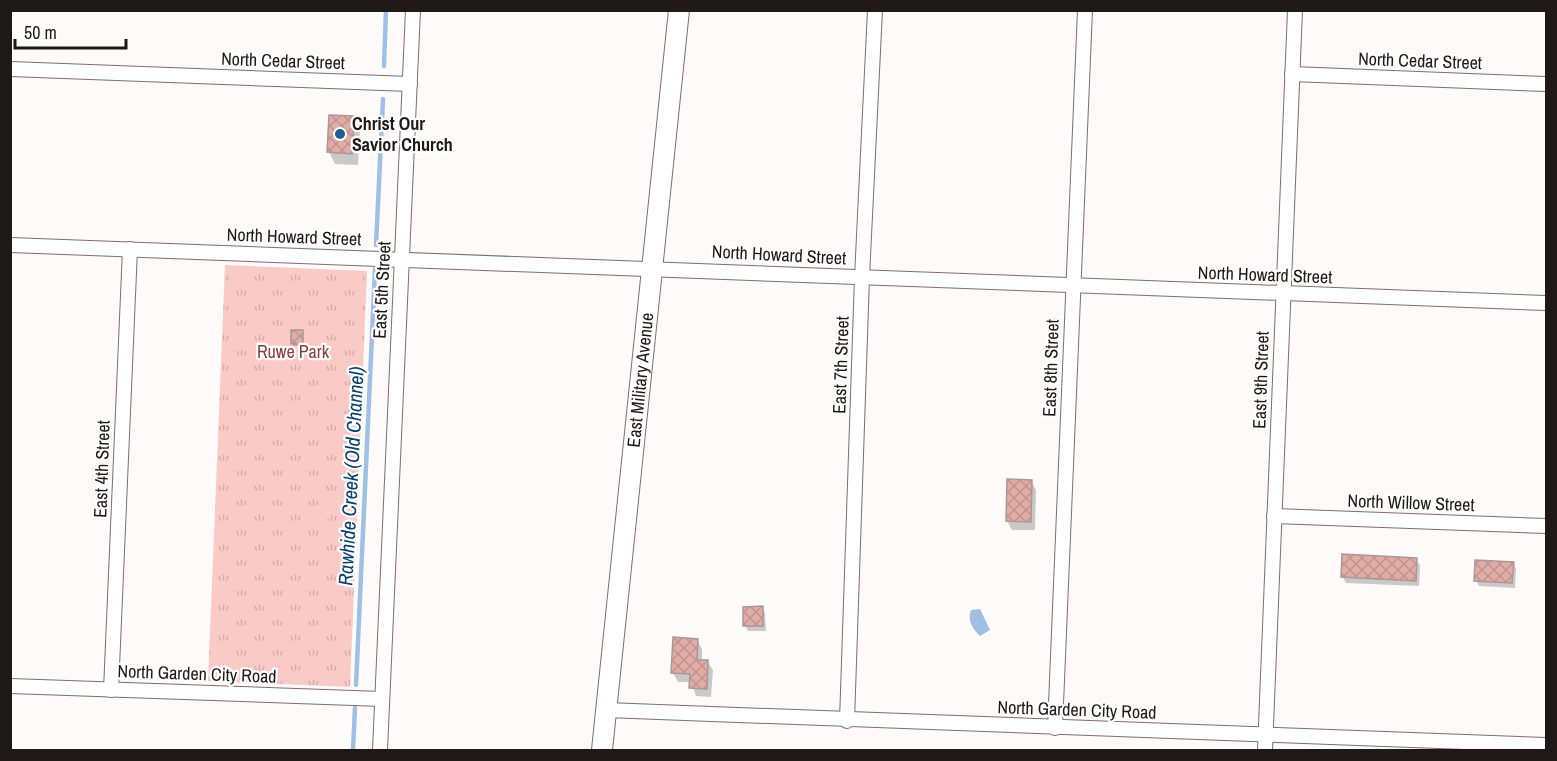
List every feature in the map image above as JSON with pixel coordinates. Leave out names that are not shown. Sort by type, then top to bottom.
[{"type":"main road","name":"East Military Avenue","points":[[602,750],[679,10]]},
{"type":"street","name":"East 5th Street","points":[[380,750],[413,10]]},
{"type":"street","name":"East 7th Street","points":[[847,720],[862,277],[876,10]]},
{"type":"street","name":"East 8th Street","points":[[1055,728],[1085,10]]},
{"type":"street","name":"East 9th Street","points":[[1265,750],[1295,10]]},
{"type":"street","name":"North Cedar Street","points":[[10,69],[410,84]]},
{"type":"street","name":"North Cedar Street","points":[[1292,74],[1546,84]]},
{"type":"street","name":"North Howard Street","points":[[10,245],[653,267],[1283,295],[1546,303]]},
{"type":"street","name":"East 4th Street","points":[[111,690],[130,249]]},
{"type":"street","name":"North Willow Street","points":[[1274,516],[1546,526]]},
{"type":"street","name":"North Garden City Road","points":[[10,686],[382,699]]},
{"type":"street","name":"North Garden City Road","points":[[606,710],[1265,735],[1470,746],[1546,745]]},
{"type":"green space","name":"Ruwe Park","points":[[225,265],[367,271],[350,687],[208,681]]},
{"type":"green space","points":[[318,500],[332,500],[331,519],[318,518]]},
{"type":"water","points":[[980,609],[990,630],[980,636],[973,627],[970,617],[971,610]]},
{"type":"building","name":"Christ Our Savior Church","points":[[329,115],[354,116],[352,154],[327,152]]},
{"type":"building","points":[[291,330],[303,330],[303,344],[291,344]]},
{"type":"building","points":[[1007,479],[1032,480],[1031,522],[1006,521]]},
{"type":"building","points":[[1342,554],[1417,558],[1416,581],[1341,577]]},
{"type":"building","points":[[1475,560],[1514,562],[1512,583],[1474,581]]},
{"type":"building","points":[[763,606],[763,626],[743,626],[743,607]]},
{"type":"building","points":[[673,637],[698,639],[697,660],[708,660],[707,689],[689,688],[690,674],[671,673]]},
{"type":"waterway","name":"Rawhide Creek (Old Channel)","points":[[384,66],[386,10]]},
{"type":"waterway","name":"Rawhide Creek (Old Channel)","points":[[376,245],[383,99]]},
{"type":"waterway","name":"Rawhide Creek (Old Channel)","points":[[356,685],[375,269]]},
{"type":"waterway","name":"Rawhide Creek (Old Channel)","points":[[353,750],[355,708]]},
{"type":"place","name":"Christ Our Savior Church","points":[[340,134]]}]
